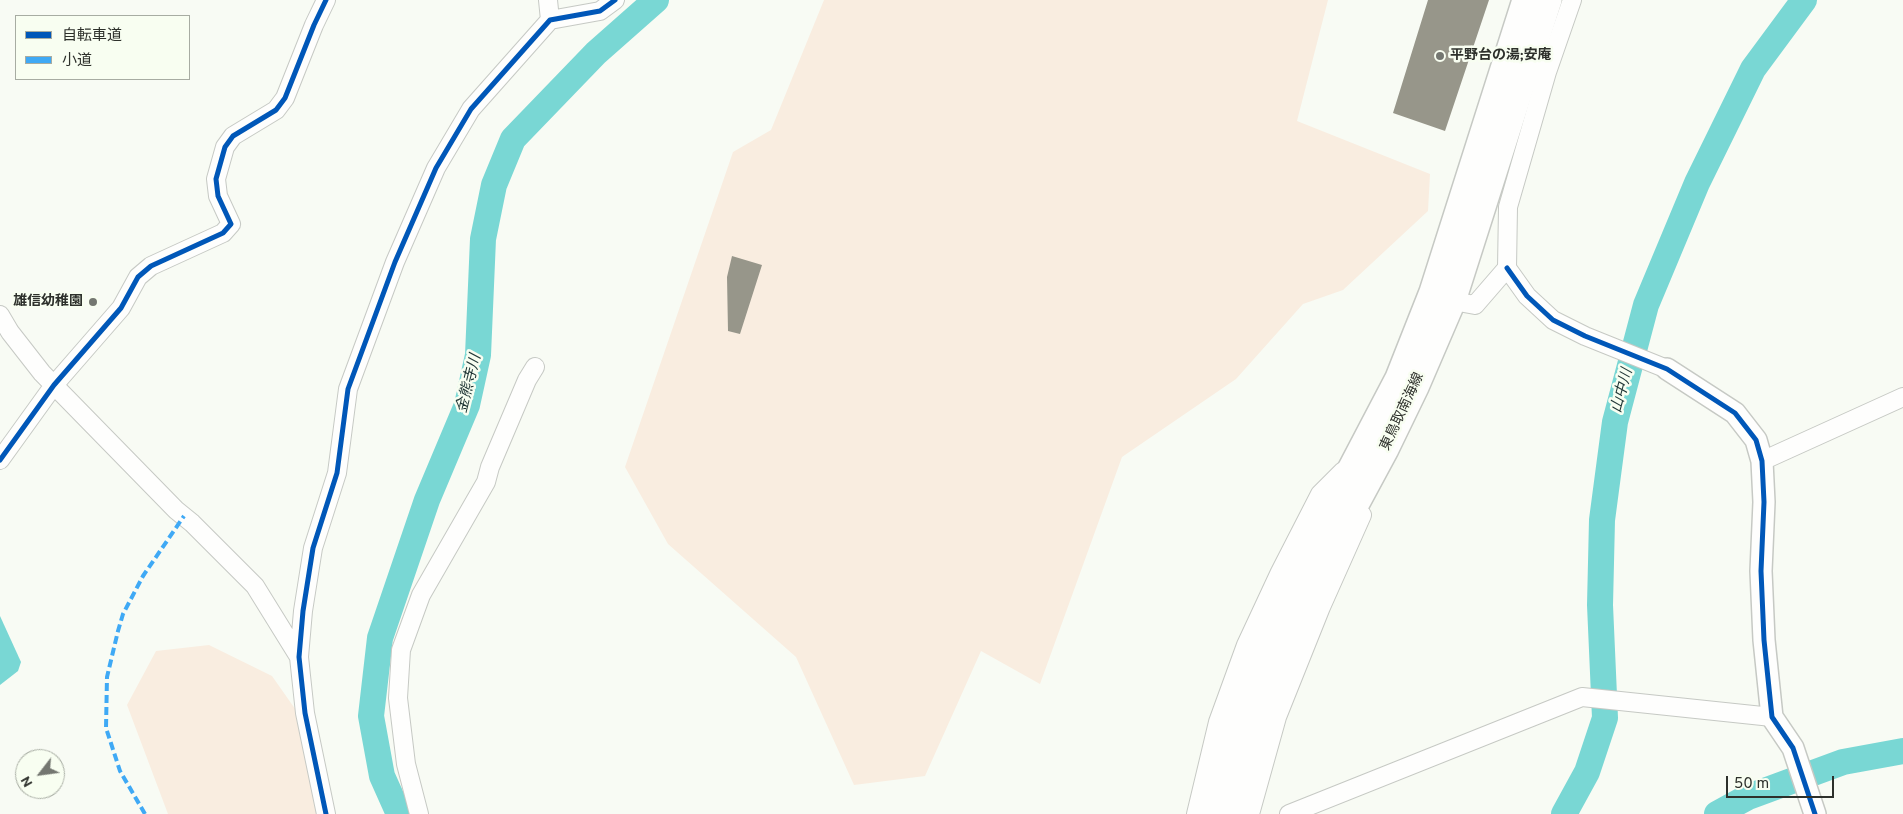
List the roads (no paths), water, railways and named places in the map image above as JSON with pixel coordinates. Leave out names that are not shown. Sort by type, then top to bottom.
[{"type":"main road","name":"東鳥取南海線","points":[[1234,814],[1230,784],[1240,710],[1266,640],[1298,568],[1398,378],[1432,292],[1525,0]]},
{"type":"main road","name":"東鳥取南海線","points":[[1213,814],[1230,784],[1260,716],[1284,650],[1317,577],[1386,449],[1416,387],[1453,301],[1549,0]]},
{"type":"street","points":[[0,460],[54,385],[120,308],[138,277],[151,266],[223,233],[231,224],[218,196],[216,179],[225,147],[232,136],[276,110],[285,98],[326,0]]},
{"type":"street","points":[[548,0],[550,20]]},
{"type":"street","points":[[326,814],[305,713],[299,657],[303,611],[313,548],[336,473],[348,389],[395,262],[436,168],[471,110],[550,20],[600,11],[615,0]]},
{"type":"street","points":[[1572,0],[1547,72],[1508,208],[1507,268],[1527,296],[1553,320],[1585,336],[1667,369],[1735,413],[1756,440],[1762,461],[1764,502],[1761,571],[1764,640],[1772,717],[1793,748],[1815,814]]},
{"type":"street","points":[[1453,301],[1475,305],[1507,268]]},
{"type":"street","points":[[0,315],[10,332],[42,373],[176,510],[192,522],[255,586],[299,657]]},
{"type":"street","points":[[419,814],[406,764],[398,698],[401,650],[421,595],[486,482],[490,467],[527,380],[535,366]]},
{"type":"street","points":[[1762,461],[1903,397]]},
{"type":"street","points":[[1250,814],[1278,717],[1321,607],[1361,519],[1386,449]]},
{"type":"street","points":[[1196,814],[1218,722],[1246,645],[1280,572],[1320,494],[1356,459]]},
{"type":"street","points":[[1289,814],[1582,697],[1772,717]]},
{"type":"water","points":[[0,616],[21,662],[18,671],[0,685]]},
{"type":"waterway","name":"金熊寺川","points":[[399,814],[382,776],[371,716],[380,638],[427,500],[467,405],[478,355],[483,239],[494,185],[513,139],[596,53],[656,0]]},
{"type":"waterway","name":"山中川","points":[[1564,814],[1587,772],[1605,718],[1600,605],[1602,520],[1615,422],[1646,305],[1697,183],[1753,69],[1804,0]]},
{"type":"waterway","points":[[1717,814],[1748,797],[1843,762],[1903,751]]},
{"type":"place","name":"平野台の湯;安庵","points":[[1440,56]]},
{"type":"place","name":"雄信幼稚園","points":[[93,302]]}]
